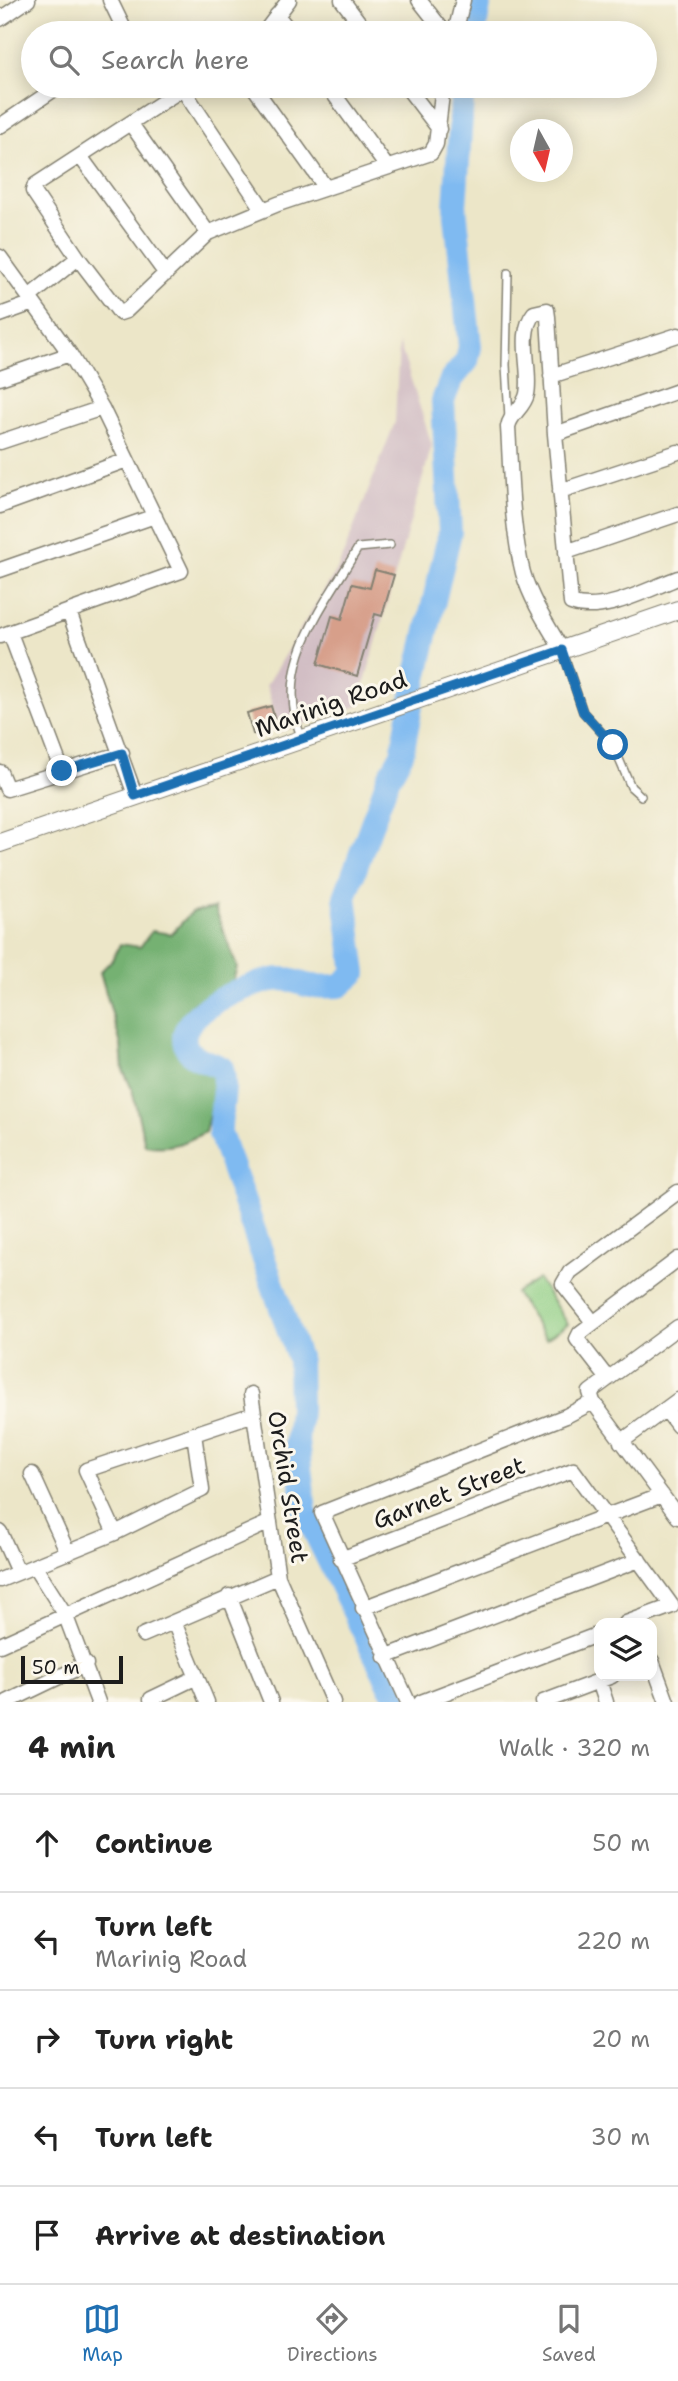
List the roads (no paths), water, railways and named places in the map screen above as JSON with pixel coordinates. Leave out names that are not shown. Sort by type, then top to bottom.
[{"type":"street","points":[[0,19],[27,0]]},
{"type":"street","points":[[110,0],[120,21]]},
{"type":"street","points":[[273,21],[289,0]]},
{"type":"street","points":[[342,0],[358,21]]},
{"type":"street","points":[[419,0],[436,21]]},
{"type":"street","points":[[458,21],[463,0]]},
{"type":"street","points":[[277,15],[281,21]]},
{"type":"street","points":[[0,126],[41,98]]},
{"type":"street","points":[[168,98],[35,186],[33,191],[78,258],[120,313],[126,311],[208,233],[263,209],[431,153],[439,129],[442,98]]},
{"type":"street","points":[[191,98],[263,209]]},
{"type":"street","points":[[262,98],[326,188]]},
{"type":"street","points":[[337,98],[387,167]]},
{"type":"street","points":[[416,98],[439,129]]},
{"type":"street","points":[[131,124],[208,233]]},
{"type":"street","points":[[80,156],[166,274]]},
{"type":"street","points":[[0,257],[70,354],[102,408],[181,570],[5,635],[62,771]]},
{"type":"street","points":[[0,315],[31,300],[78,258]]},
{"type":"street","points":[[562,650],[523,574],[513,514],[509,419],[523,403],[527,393],[526,346],[530,318],[541,310],[547,310],[548,317],[555,434],[571,603],[583,607],[605,604],[678,578]]},
{"type":"street","points":[[551,376],[678,335]]},
{"type":"street","points":[[0,378],[70,354]]},
{"type":"street","points":[[555,434],[678,391]]},
{"type":"street","points":[[0,442],[102,408]]},
{"type":"street","points":[[560,491],[678,452]]},
{"type":"street","points":[[0,506],[127,460]]},
{"type":"street","points":[[566,552],[678,514]]},
{"type":"street","points":[[0,569],[155,516]]},
{"type":"street","name":"Marinig Road","points":[[0,843],[678,610]]},
{"type":"street","points":[[69,612],[122,753],[135,796]]},
{"type":"street","points":[[0,772],[7,789],[122,753]]},
{"type":"street","points":[[593,1322],[563,1284],[570,1272],[678,1192]]},
{"type":"street","points":[[608,1378],[576,1339],[593,1322],[678,1259]]},
{"type":"street","points":[[678,1327],[590,1392],[593,1402],[621,1442],[678,1517]]},
{"type":"street","name":"Orchid Street","points":[[251,1394],[278,1577],[333,1702]]},
{"type":"street","points":[[621,1442],[678,1401]]},
{"type":"street","points":[[408,1702],[385,1657],[322,1513],[566,1416],[593,1402]]},
{"type":"street","points":[[666,1410],[678,1426]]},
{"type":"street","points":[[115,1533],[86,1470],[254,1414]]},
{"type":"street","points":[[0,1580],[115,1533],[202,1490],[194,1434]]},
{"type":"street","name":"Garnet Street","points":[[341,1559],[573,1470],[608,1516]]},
{"type":"street","points":[[32,1474],[68,1553]]},
{"type":"street","points":[[363,1608],[662,1495]]},
{"type":"street","points":[[608,1516],[672,1606],[640,1618]]},
{"type":"street","points":[[0,1644],[270,1522]]},
{"type":"street","points":[[0,1532],[18,1572]]},
{"type":"street","points":[[385,1657],[639,1560]]},
{"type":"street","points":[[35,1567],[65,1614],[86,1664],[98,1702]]},
{"type":"street","points":[[143,1635],[278,1577]]},
{"type":"street","points":[[229,1596],[271,1702]]},
{"type":"street","points":[[174,1622],[207,1702]]},
{"type":"street","points":[[421,1702],[594,1636]]},
{"type":"street","points":[[7,1702],[86,1664]]},
{"type":"street","points":[[657,1675],[667,1702]]},
{"type":"street","points":[[151,1699],[197,1677]]},
{"type":"street","points":[[547,1701],[597,1681]]},
{"type":"street","points":[[605,1681],[606,1702]]},
{"type":"lane","points":[[508,273],[506,365],[509,419]]},
{"type":"lane","points":[[303,739],[294,710],[293,676],[300,647],[358,548],[390,545]]},
{"type":"lane","points":[[562,650],[583,712],[613,745],[631,787],[641,796]]},
{"type":"waterway","points":[[476,21],[480,0]]},
{"type":"waterway","points":[[398,1702],[305,1512],[297,1441],[300,1410],[299,1360],[220,1133],[224,1084],[222,1068],[191,1053],[184,1037],[189,1024],[201,1012],[216,1001],[253,985],[281,979],[312,986],[340,986],[355,973],[345,897],[388,779],[402,754],[417,674],[450,532],[443,401],[451,380],[467,361],[470,347],[455,207],[462,98]]}]
